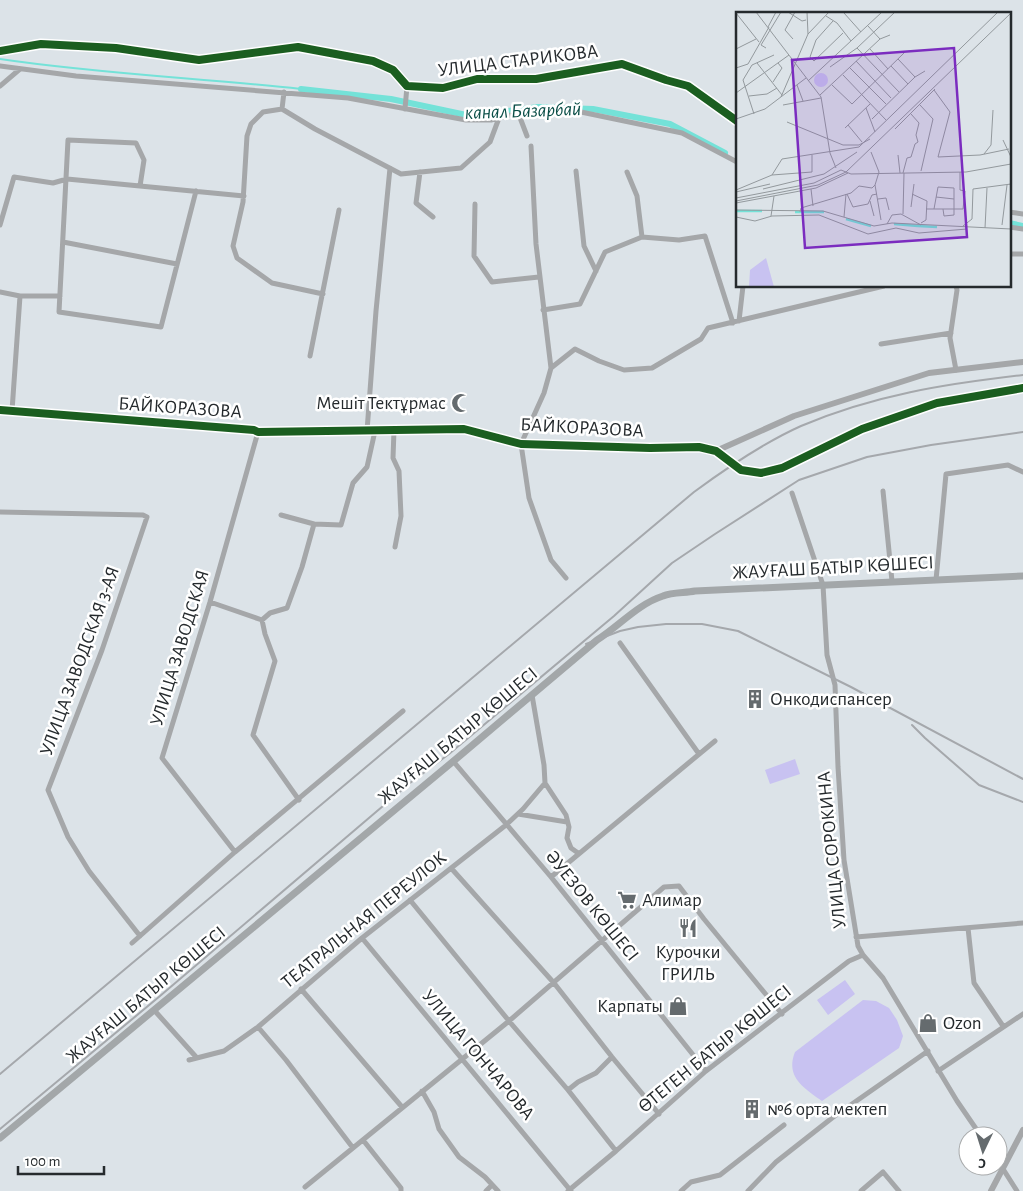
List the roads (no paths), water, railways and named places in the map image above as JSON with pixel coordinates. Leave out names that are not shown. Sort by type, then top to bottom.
[{"type":"main road","name":"ЖАУҒАШ БАТЫР КӨШЕСІ","points":[[0,1138],[532,695],[637,610],[664,595],[695,591],[1023,576]]},
{"type":"street","points":[[0,51],[41,44],[116,48],[199,60],[298,47],[373,61],[394,70],[407,88],[405,108]]},
{"type":"street","name":"УЛИЦА СТАРИКОВА","points":[[407,88],[443,88],[477,79],[536,79],[622,64],[688,86],[736,120]]},
{"type":"street","points":[[0,66],[76,76],[348,98],[466,120],[491,120],[519,115],[580,112],[682,133],[736,161]]},
{"type":"street","points":[[0,86],[20,69]]},
{"type":"street","points":[[282,109],[284,92]]},
{"type":"street","points":[[322,294],[272,283],[237,258],[233,246],[244,196],[247,136],[251,124],[263,112],[282,109],[315,129],[400,174],[461,168],[490,142],[499,118]]},
{"type":"street","points":[[519,115],[527,136]]},
{"type":"street","points":[[140,186],[144,160],[136,143],[68,140],[59,312],[161,327],[196,191]]},
{"type":"street","points":[[531,146],[536,244],[551,368],[544,393],[521,444],[528,498],[551,560],[566,578]]},
{"type":"street","points":[[281,515],[314,524],[341,525],[353,483],[367,467],[371,431],[375,318],[390,168]]},
{"type":"street","points":[[420,172],[416,203],[433,217]]},
{"type":"street","points":[[576,172],[584,246],[596,271]]},
{"type":"street","points":[[627,172],[637,196],[642,237]]},
{"type":"street","points":[[0,225],[14,177],[53,182],[67,180],[244,196]]},
{"type":"street","points":[[475,204],[474,256],[492,282],[539,277]]},
{"type":"street","points":[[310,356],[339,210]]},
{"type":"street","points":[[1010,212],[1023,214]]},
{"type":"street","points":[[1010,227],[1023,230]]},
{"type":"street","points":[[543,310],[580,304],[605,252],[642,237],[679,240],[706,236],[736,322]]},
{"type":"street","points":[[63,242],[177,264]]},
{"type":"street","points":[[1010,254],[1023,254]]},
{"type":"street","points":[[736,322],[743,288]]},
{"type":"street","points":[[551,368],[575,349],[599,361],[624,370],[652,368],[701,339],[708,328],[876,288]]},
{"type":"street","points":[[956,288],[950,338],[956,370]]},
{"type":"street","points":[[0,292],[20,296],[60,296]]},
{"type":"street","points":[[12,411],[20,296]]},
{"type":"street","points":[[881,344],[951,333]]},
{"type":"street","points":[[716,451],[794,416],[928,373],[1023,362]]},
{"type":"street","name":"БАЙКОРАЗОВА","points":[[0,410],[254,430],[258,432],[464,429],[521,444],[650,448],[699,447],[716,451],[741,470],[761,473],[782,468],[862,429],[937,403],[1023,388]]},
{"type":"street","points":[[394,430],[393,458],[399,471],[401,516],[396,546]]},
{"type":"street","name":"УЛИЦА ЗАВОДСКАЯ","points":[[235,852],[162,758],[210,602],[258,432]]},
{"type":"street","points":[[936,580],[946,474],[1008,465],[1023,472]]},
{"type":"street","points":[[883,491],[892,581]]},
{"type":"street","name":"УЛИЦА СОРОКИНА","points":[[792,493],[823,585],[827,655],[835,685],[844,860],[858,946],[862,955],[883,978],[938,1071],[974,1126]]},
{"type":"street","name":"УЛИЦА ЗАВОДСКАЯ 3-АЯ","points":[[0,512],[143,515],[147,517],[102,650],[48,790],[68,837],[89,871],[140,936]]},
{"type":"street","points":[[262,620],[270,613],[288,608],[314,524]]},
{"type":"street","points":[[210,602],[262,620]]},
{"type":"street","points":[[262,620],[264,634],[275,661],[253,734],[299,800]]},
{"type":"street","points":[[620,643],[699,754]]},
{"type":"street","points":[[532,695],[544,765],[545,783],[566,815],[569,827],[567,838],[571,848],[578,854]]},
{"type":"street","points":[[132,943],[235,852],[403,711]]},
{"type":"street","points":[[551,877],[715,741]]},
{"type":"street","name":"ӘУЕЗОВ КӨШЕСІ","points":[[453,762],[551,877],[706,1071]]},
{"type":"street","name":"ТЕАТРАЛЬНАЯ ПЕРЕУЛОК","points":[[189,1060],[224,1052],[258,1026],[362,938],[506,825],[545,783]]},
{"type":"street","points":[[518,814],[567,822]]},
{"type":"street","points":[[451,868],[554,983],[659,1114]]},
{"type":"street","points":[[305,1188],[554,983],[664,887],[679,886],[782,1014]]},
{"type":"street","points":[[410,900],[508,1021],[568,1090],[616,1151]]},
{"type":"street","points":[[856,937],[1023,923]]},
{"type":"street","points":[[968,928],[974,983],[1003,1026]]},
{"type":"street","name":"УЛИЦА ГОНЧАРОВА","points":[[362,938],[570,1190]]},
{"type":"street","name":"ӨТЕГЕН БАТЫР КӨШЕСІ","points":[[570,1190],[706,1071],[849,961],[862,955]]},
{"type":"street","points":[[301,989],[402,1107]]},
{"type":"street","points":[[154,1010],[197,1058]]},
{"type":"street","points":[[938,1071],[1023,1014]]},
{"type":"street","points":[[258,1026],[353,1148]]},
{"type":"street","points":[[748,1191],[776,1162],[832,1118],[928,1052]]},
{"type":"street","points":[[568,1090],[578,1082],[596,1073],[612,1057]]},
{"type":"street","points":[[422,1091],[434,1112],[440,1129],[459,1157],[485,1177],[498,1191]]},
{"type":"street","points":[[680,1191],[691,1182],[720,1175],[784,1125]]},
{"type":"street","points":[[1008,1158],[1023,1130]]},
{"type":"street","points":[[363,1140],[401,1188],[401,1191]]},
{"type":"street","points":[[862,1191],[883,1172],[899,1191]]},
{"type":"street","points":[[991,1191],[999,1176]]},
{"type":"street","points":[[1008,1176],[1017,1191]]},
{"type":"street","points":[[486,1191],[492,1185]]},
{"type":"waterway","points":[[0,59],[75,68],[301,89]]},
{"type":"waterway","name":"канал Базарбай","points":[[301,89],[391,99],[471,116],[538,107],[593,109],[670,124],[725,153]]},
{"type":"waterway","name":"канал Базарбай","points":[[1010,223],[1023,226]]},
{"type":"railway","points":[[0,1074],[694,492],[746,456],[801,426],[856,406],[910,392],[966,382],[1023,375]]},
{"type":"railway","points":[[0,1129],[160,996],[410,783],[449,754],[614,616],[672,563],[799,480],[867,457],[931,445],[1023,432]]},
{"type":"railway","points":[[586,644],[620,631],[666,624],[702,624],[738,631],[851,687],[1023,779]]},
{"type":"railway","points":[[912,725],[979,785],[1023,802]]},
{"type":"place","name":"Мешіт Тектұрмас","points":[[461,403]]},
{"type":"place","name":"Онкодиспансер","points":[[755,699]]},
{"type":"place","name":"Алимар","points":[[627,900]]},
{"type":"place","name":"Курочки ГРИЛЬ","points":[[688,928]]},
{"type":"place","name":"Карпаты","points":[[678,1006]]},
{"type":"place","name":"Ozon","points":[[928,1023]]},
{"type":"place","name":"№6 орта мектеп","points":[[752,1109]]}]
